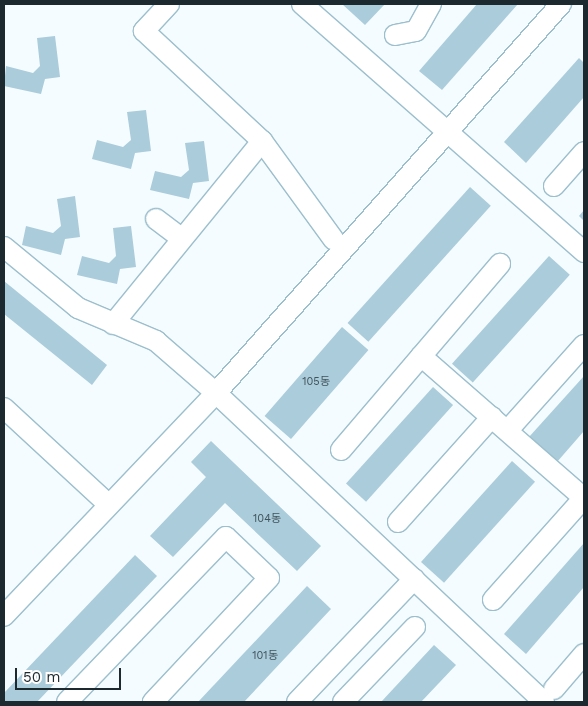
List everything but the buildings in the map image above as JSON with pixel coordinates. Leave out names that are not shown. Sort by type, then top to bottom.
[{"type":"street","points":[[169,4],[144,32],[262,141],[334,240]]},
{"type":"street","points":[[302,4],[584,252]]},
{"type":"street","points":[[395,35],[416,31],[431,4]]},
{"type":"street","points":[[4,616],[216,392],[448,133],[560,4]]},
{"type":"street","points":[[113,324],[181,238],[262,141]]},
{"type":"street","points":[[554,186],[584,152]]},
{"type":"street","points":[[156,219],[181,238]]},
{"type":"street","points":[[4,247],[78,308],[156,341],[216,392],[414,579],[549,695],[584,654]]},
{"type":"street","points":[[341,450],[500,264]]},
{"type":"street","points":[[508,430],[584,345]]},
{"type":"street","points":[[421,356],[584,498],[493,600]]},
{"type":"street","points":[[4,408],[108,504]]},
{"type":"street","points":[[398,522],[492,417]]},
{"type":"street","points":[[74,700],[226,537],[270,578],[153,702]]},
{"type":"street","points":[[297,702],[414,579]]},
{"type":"street","points":[[343,702],[416,627]]}]
